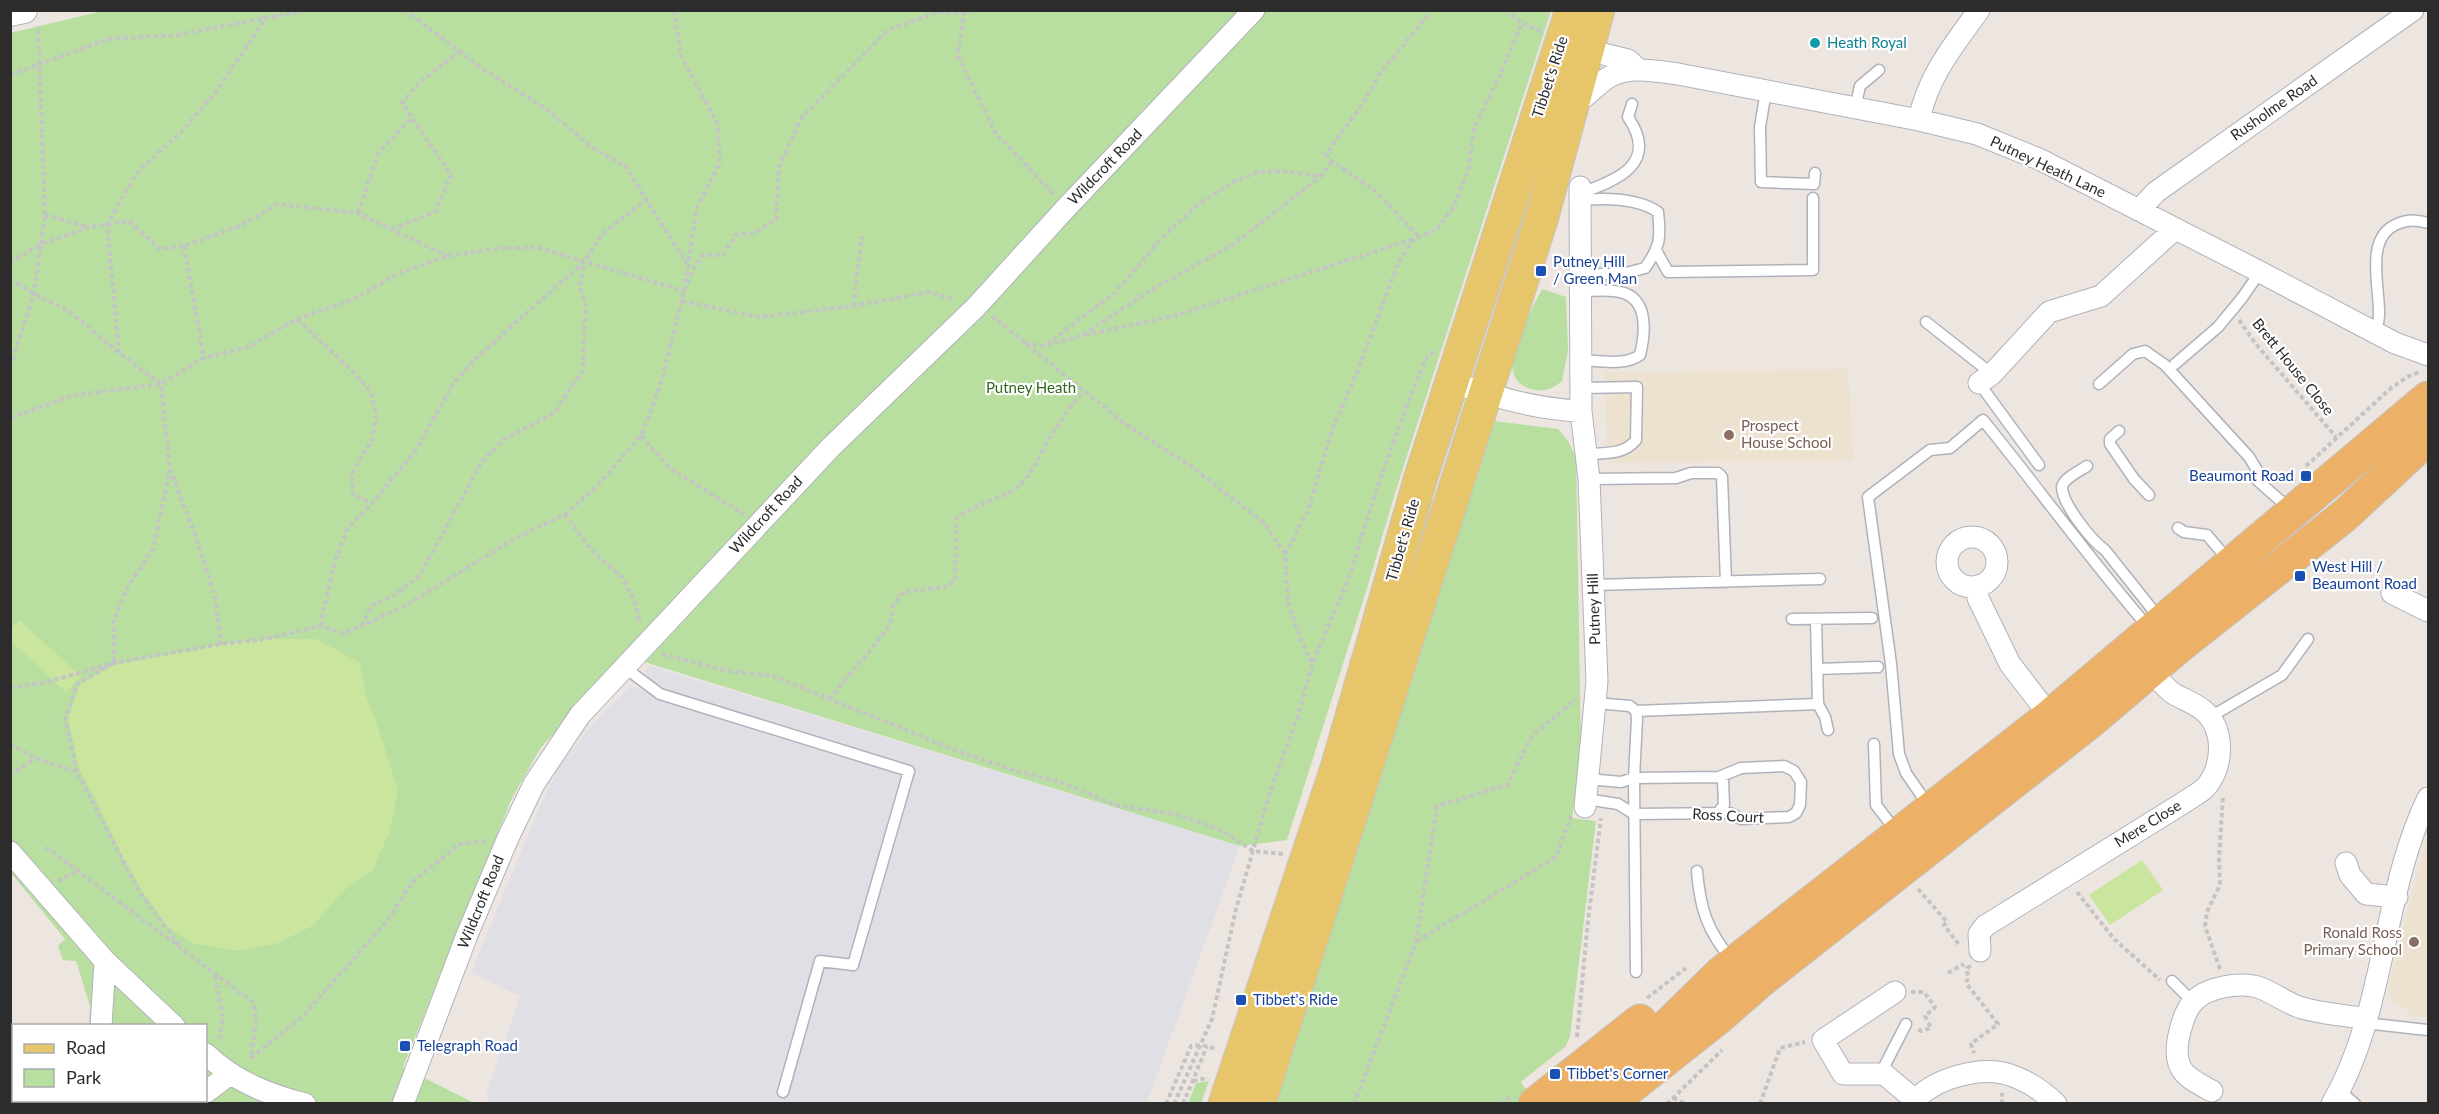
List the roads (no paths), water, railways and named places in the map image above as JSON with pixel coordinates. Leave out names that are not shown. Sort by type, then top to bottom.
[{"type":"highway","points":[[1574,1104],[1671,1022],[1727,968],[2050,716],[2293,512],[2419,389]]},
{"type":"highway","points":[[1609,1104],[1719,1018],[1759,982],[2091,721],[2151,670],[2344,516],[2419,389]]},
{"type":"highway","points":[[1535,1104],[1681,991],[1727,968]]},
{"type":"highway","points":[[1658,1101],[1688,1064],[1719,1018]]},
{"type":"main road","name":"Tibbet's Ride","points":[[1220,1091],[1338,765],[1420,480],[1572,10]]},
{"type":"main road","name":"Tibbet's Ride","points":[[1260,1104],[1544,208],[1598,10]]},
{"type":"street","name":"Wildcroft Road","points":[[403,1104],[467,935],[508,838],[534,784],[580,715],[831,447],[976,307],[1066,208],[1254,10]]},
{"type":"street","points":[[1919,120],[1933,76],[1979,10]]},
{"type":"street","name":"Rusholme Road","points":[[2139,210],[2156,192],[2413,10]]},
{"type":"street","points":[[10,14],[31,16]]},
{"type":"street","name":"Putney Heath Lane","points":[[1587,50],[1628,60],[1638,69]]},
{"type":"street","name":"Putney Heath Lane","points":[[1573,105],[1586,98],[1605,79],[1638,69],[1919,120],[1977,134],[2041,160],[2395,343],[2419,389]]},
{"type":"street","name":"Putney Hill","points":[[1581,193],[1581,411],[1589,479],[1597,681],[1586,795]]},
{"type":"street","points":[[1985,378],[2049,312],[2101,296],[2175,229]]},
{"type":"street","points":[[1451,382],[1486,394],[1546,409],[1581,411]]},
{"type":"street","points":[[1977,586],[1978,598],[2010,664],[2050,716]]},
{"type":"street","points":[[2392,593],[2428,611]]},
{"type":"street","points":[[2151,670],[2172,693],[2201,709],[2210,717]]},
{"type":"street","name":"Mere Close","points":[[1980,951],[1979,934],[1985,926],[2205,787],[2216,771],[2220,749],[2210,717]]},
{"type":"street","points":[[2342,1099],[2366,1021],[2405,860],[2428,798]]},
{"type":"street","points":[[10,852],[105,961],[172,1024]]},
{"type":"street","points":[[2346,863],[2350,875],[2366,894],[2397,897]]},
{"type":"street","points":[[101,1024],[105,961]]},
{"type":"street","points":[[2212,1091],[2188,1077],[2179,1067],[2176,1055],[2183,1022],[2193,1002],[2207,993],[2242,985],[2258,987],[2298,1007],[2366,1021]]},
{"type":"street","points":[[1895,993],[1823,1040],[1843,1074],[1884,1074],[1913,1102],[1936,1082],[1978,1071],[2012,1075],[2046,1094],[2056,1104]]},
{"type":"street","points":[[209,1057],[235,1077],[266,1092],[304,1104]]},
{"type":"street","points":[[207,1091],[235,1077]]},
{"type":"lane","points":[[1855,108],[1860,86],[1879,70]]},
{"type":"lane","points":[[1766,91],[1760,127],[1761,182],[1814,184],[1815,173]]},
{"type":"lane","points":[[1581,193],[1606,184],[1634,165],[1640,151],[1639,137],[1628,117],[1632,104]]},
{"type":"lane","points":[[1581,193],[1599,199],[1646,204],[1658,212],[1659,227],[1657,252],[1645,268],[1581,283]]},
{"type":"lane","points":[[1657,252],[1668,272],[1680,274],[1813,270],[1813,198]]},
{"type":"lane","points":[[2375,333],[2380,317],[2376,255],[2380,238],[2391,227],[2409,219],[2428,223]]},
{"type":"lane","points":[[2175,364],[2218,327],[2260,272]]},
{"type":"lane","points":[[1581,283],[1617,291],[1638,301],[1643,311],[1643,343],[1640,355],[1634,360],[1582,360]]},
{"type":"lane","points":[[1926,322],[1985,378],[2039,465]]},
{"type":"lane","points":[[2099,384],[2133,354],[2145,351],[2165,365],[2258,470],[2258,480],[2293,512]]},
{"type":"lane","points":[[1582,387],[1637,387],[1636,440],[1632,446],[1618,452],[1587,454]]},
{"type":"lane","points":[[1930,809],[1905,773],[1899,754],[1891,664],[1868,497],[1930,450],[1950,447],[1983,420],[2081,547],[2157,626]]},
{"type":"lane","points":[[2119,431],[2110,439],[2110,444],[2134,479],[2149,495]]},
{"type":"lane","points":[[2087,466],[2064,482],[2062,487],[2067,502],[2157,626]]},
{"type":"lane","points":[[1589,479],[1676,478],[1691,473],[1719,473],[1722,477],[1726,582]]},
{"type":"lane","points":[[2178,528],[2184,532],[2207,535],[2231,564]]},
{"type":"lane","points":[[1593,585],[1820,579]]},
{"type":"lane","points":[[1792,619],[1872,618]]},
{"type":"lane","points":[[1816,619],[1818,704],[1825,717],[1828,730]]},
{"type":"lane","points":[[2210,717],[2282,675],[2308,639]]},
{"type":"lane","points":[[624,667],[660,694],[909,771],[853,965],[820,961],[783,1092]]},
{"type":"lane","points":[[1817,669],[1878,667]]},
{"type":"lane","points":[[1595,703],[1630,706],[1636,711],[1818,704]]},
{"type":"lane","points":[[1636,711],[1634,778],[1636,972]]},
{"type":"lane","points":[[1874,744],[1876,805],[1898,834]]},
{"type":"lane","name":"Ross Court","points":[[1784,766],[1799,776],[1802,797],[1796,813],[1789,817],[1741,819],[1730,813],[1634,814],[1618,804],[1586,795],[1634,778],[1719,777],[1741,768],[1784,766]]},
{"type":"lane","points":[[1718,813],[1724,805],[1723,781],[1719,777]]},
{"type":"lane","points":[[1697,871],[1699,902],[1727,968]]},
{"type":"lane","points":[[2172,981],[2193,1002]]},
{"type":"lane","points":[[2366,1021],[2427,1030]]},
{"type":"lane","points":[[1884,1074],[1885,1065],[1906,1024]]},
{"type":"place","name":"Heath Royal","points":[[1815,43]]},
{"type":"place","name":"Putney Hill / Green Man","points":[[1541,271]]},
{"type":"place","name":"Prospect House School","points":[[1729,435]]},
{"type":"place","name":"Beaumont Road","points":[[2306,476]]},
{"type":"place","name":"West Hill / Beaumont Road","points":[[2300,576]]},
{"type":"place","name":"Ronald Ross Primary School","points":[[2414,942]]},
{"type":"place","name":"Tibbet's Ride","points":[[1241,1000]]},
{"type":"place","name":"Telegraph Road","points":[[405,1046]]},
{"type":"place","name":"Tibbet's Corner","points":[[1555,1074]]},
{"type":"park label","name":"Putney Heath","points":[[1031,388]]}]
